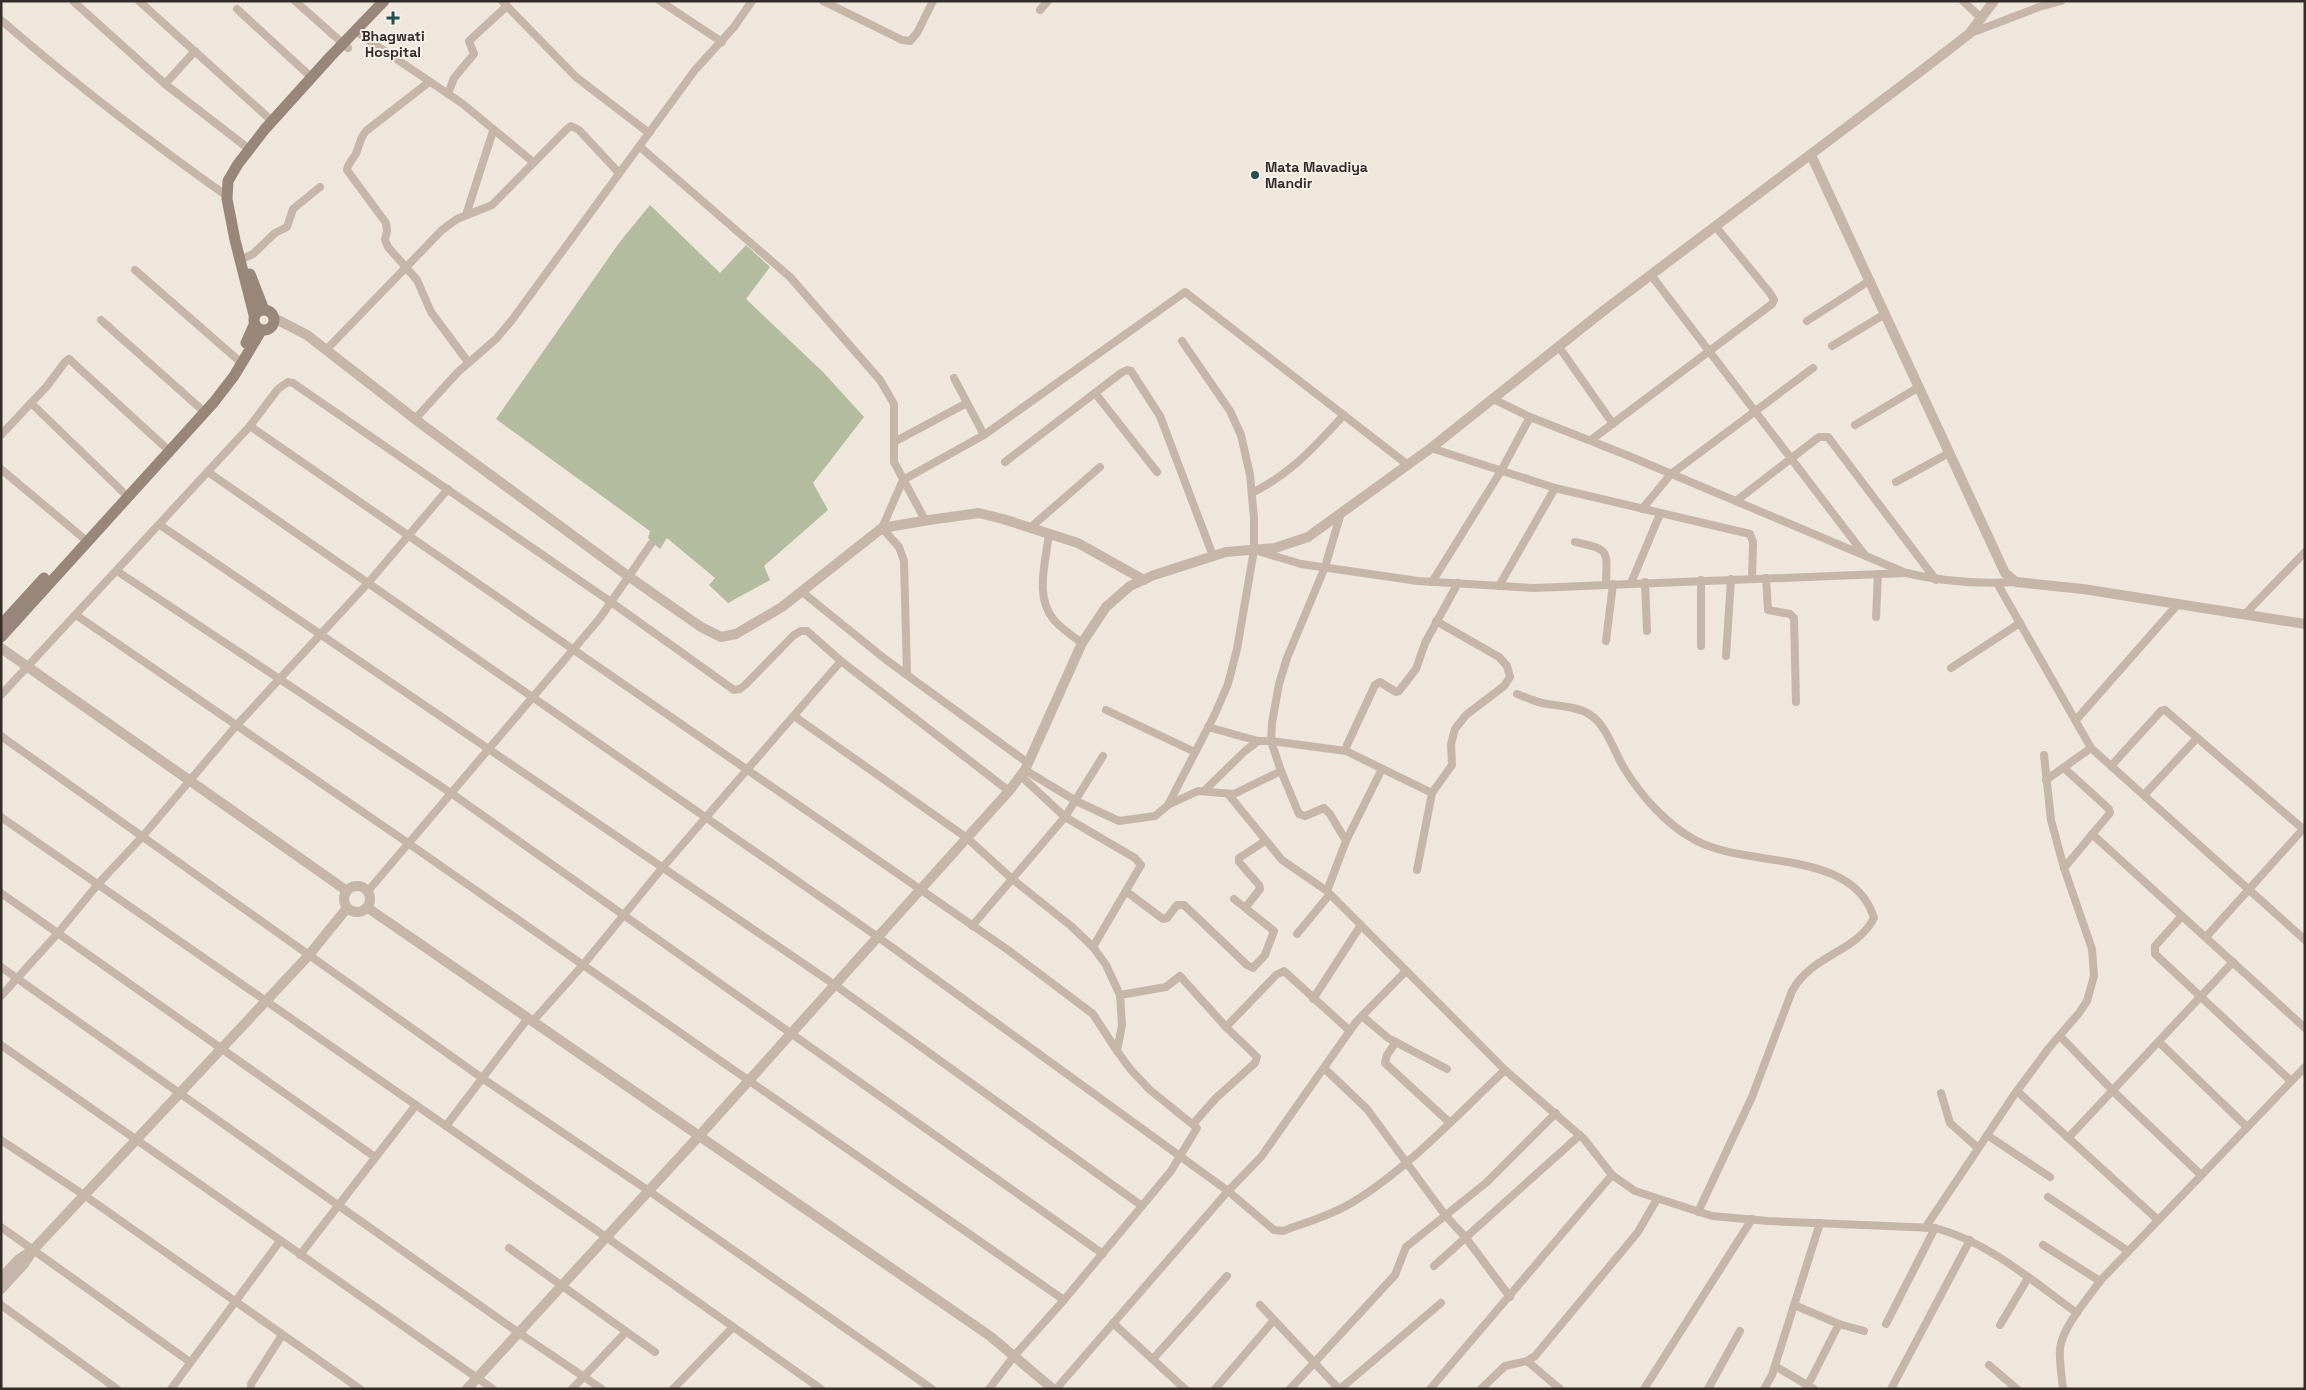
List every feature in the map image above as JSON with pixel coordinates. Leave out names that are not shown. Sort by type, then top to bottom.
[{"type":"main road","points":[[1,624],[216,390],[237,359],[258,320],[272,314],[274,318],[271,328],[258,320],[235,240],[227,196],[227,187],[231,176],[249,149],[311,77],[346,45],[361,35],[394,1]]},
{"type":"main road","points":[[1,637],[214,402],[234,376],[258,320],[232,197],[236,178],[276,124],[346,45],[380,2]]},
{"type":"street","points":[[73,1],[165,84],[249,149]]},
{"type":"street","points":[[139,1],[272,121]]},
{"type":"street","points":[[295,1],[346,45]]},
{"type":"street","points":[[660,1],[722,42]]},
{"type":"street","points":[[415,419],[468,362],[496,339],[512,320],[694,70],[722,42],[752,1]]},
{"type":"street","points":[[823,1],[902,40],[910,41],[917,33],[934,1]]},
{"type":"street","points":[[1040,10],[1048,1]]},
{"type":"street","points":[[1963,1],[1980,17]]},
{"type":"street","points":[[1968,34],[1994,1]]},
{"type":"street","points":[[467,1389],[699,1136],[1009,791],[1024,770],[1082,643],[1106,607],[1130,586],[1226,552],[1275,548],[1308,536],[1431,448],[1651,275],[1968,34],[2039,7],[2061,1]]},
{"type":"street","points":[[448,94],[454,78],[474,54],[468,44],[469,40],[505,4],[576,77],[649,133]]},
{"type":"street","points":[[237,9],[311,77]]},
{"type":"street","points":[[1,20],[102,105],[227,196]]},
{"type":"street","points":[[361,35],[448,94],[533,162]]},
{"type":"street","points":[[165,84],[195,51]]},
{"type":"street","points":[[429,82],[366,131],[347,167],[347,171],[386,223],[388,231],[385,240],[388,248],[420,285],[431,312],[468,362]]},
{"type":"street","points":[[326,350],[442,230],[466,214],[492,205],[533,162],[572,126],[579,130],[619,173]]},
{"type":"street","points":[[466,214],[493,131]]},
{"type":"street","points":[[639,146],[774,262],[819,309],[880,380],[890,396],[895,413],[894,462],[925,520]]},
{"type":"street","points":[[1811,155],[2005,573],[2016,582]]},
{"type":"street","points":[[244,258],[253,254],[277,232],[287,227],[293,209],[320,187]]},
{"type":"street","points":[[1591,440],[1769,308],[1774,300],[1716,227]]},
{"type":"street","points":[[135,270],[237,359]]},
{"type":"street","points":[[1651,275],[1866,556]]},
{"type":"street","points":[[1807,322],[1869,281]]},
{"type":"street","points":[[882,528],[903,480],[984,435],[1185,292],[1408,465]]},
{"type":"street","points":[[1832,346],[1885,314]]},
{"type":"street","points":[[274,318],[307,335],[415,419],[628,576],[720,638],[736,634],[782,607],[882,528],[925,520],[979,513],[1031,527],[1078,543],[1144,580]]},
{"type":"street","points":[[101,320],[200,408]]},
{"type":"street","points":[[1168,805],[1221,701],[1233,665],[1254,550],[1250,475],[1241,435],[1230,410],[1182,341]]},
{"type":"street","points":[[1559,347],[1613,424]]},
{"type":"street","points":[[1,435],[47,386],[64,362],[69,359],[165,447]]},
{"type":"street","points":[[1642,509],[1671,474],[1813,368]]},
{"type":"street","points":[[1005,462],[1127,370],[1134,374],[1166,430],[1213,556]]},
{"type":"street","points":[[954,378],[984,435]]},
{"type":"street","points":[[1,695],[250,426],[282,384],[293,382],[611,602],[734,690],[740,690],[800,631],[806,631],[813,635],[841,661],[1009,791]]},
{"type":"street","points":[[1855,425],[1919,387]]},
{"type":"street","points":[[1095,393],[1157,472]]},
{"type":"street","points":[[1493,399],[1530,417],[1591,440],[1906,573],[1936,580],[2016,582],[2083,590],[2305,624]]},
{"type":"street","points":[[31,403],[123,492]]},
{"type":"street","points":[[894,442],[967,403]]},
{"type":"street","points":[[1252,493],[1274,482],[1301,461],[1344,415]]},
{"type":"street","points":[[1432,582],[1501,470],[1530,417]]},
{"type":"street","points":[[250,426],[972,926],[1093,1014],[1131,1070],[1150,1090],[1197,1128],[1181,1156],[1142,1206],[1064,1300],[1014,1356],[990,1389]]},
{"type":"street","points":[[1736,501],[1823,435],[1832,440],[1936,580]]},
{"type":"street","points":[[1431,448],[1555,488],[1750,534],[1752,542],[1752,578]]},
{"type":"street","points":[[1896,482],[1949,453]]},
{"type":"street","points":[[1031,527],[1100,467]]},
{"type":"street","points":[[1,468],[82,537]]},
{"type":"street","points":[[208,472],[878,937],[1181,1156],[1228,1191],[1274,1230],[1282,1231],[1346,1206],[1406,1162],[1505,1070]]},
{"type":"street","points":[[1499,586],[1555,488]]},
{"type":"street","points":[[1,996],[58,933],[98,884],[142,837],[236,726],[368,583],[448,489]]},
{"type":"street","points":[[1341,513],[1325,567],[1287,658],[1274,708],[1271,741],[1281,771],[1300,814],[1304,816],[1324,808],[1330,814],[1346,841]]},
{"type":"street","points":[[1631,583],[1660,514]]},
{"type":"street","points":[[160,525],[835,985],[1142,1206]]},
{"type":"street","points":[[882,528],[899,547],[904,561],[907,675]]},
{"type":"street","points":[[1049,533],[1042,590],[1044,604],[1054,620],[1082,643]]},
{"type":"street","points":[[1575,542],[1596,547],[1605,552],[1607,556],[1610,584],[1606,641]]},
{"type":"street","points":[[368,891],[572,650],[611,602],[651,544]]},
{"type":"street","points":[[1254,550],[1301,564],[1432,582],[1534,588],[1644,582],[1906,573]]},
{"type":"street","points":[[2245,614],[2305,552]]},
{"type":"street","points":[[117,571],[451,793],[1103,1254]]},
{"type":"street","points":[[1876,617],[1878,574]]},
{"type":"street","points":[[1766,578],[1768,610],[1790,614],[1794,618],[1796,702]]},
{"type":"street","points":[[1726,656],[1730,579]]},
{"type":"street","points":[[1701,580],[1701,646]]},
{"type":"street","points":[[1644,582],[1647,631]]},
{"type":"street","points":[[1346,751],[1375,685],[1380,682],[1396,692],[1402,689],[1416,669],[1424,643],[1458,583]]},
{"type":"street","points":[[1997,583],[2092,748],[2305,940]]},
{"type":"street","points":[[801,591],[1024,770],[1076,801],[1119,820],[1125,821],[1155,816],[1168,805],[1191,793],[1204,791],[1228,794],[1238,792],[1281,771]]},
{"type":"street","points":[[2076,720],[2178,604]]},
{"type":"street","points":[[76,615],[408,843],[1064,1300]]},
{"type":"street","points":[[1417,870],[1432,793],[1452,766],[1451,744],[1455,729],[1460,721],[1504,686],[1510,677],[1507,666],[1499,656],[1436,622]]},
{"type":"street","points":[[1951,668],[2020,623]]},
{"type":"street","points":[[1,648],[346,891]]},
{"type":"street","points":[[446,1126],[482,1078],[531,1020],[583,965],[663,867],[841,661]]},
{"type":"street","points":[[1517,694],[1540,702],[1582,711],[1590,715],[1601,727],[1637,787],[1660,813],[1694,840],[1730,854],[1808,866],[1827,872],[1858,890],[1870,904],[1874,918],[1868,930],[1856,940],[1820,960],[1798,979],[1748,1104],[1698,1212]]},
{"type":"street","points":[[1106,710],[1195,752]]},
{"type":"street","points":[[2111,766],[2161,711],[2165,710],[2304,828],[2206,937]]},
{"type":"street","points":[[794,716],[967,838],[1093,947],[1106,965],[1120,994],[1122,1025],[1117,1051]]},
{"type":"street","points":[[1208,727],[1258,741],[1346,751],[1432,793]]},
{"type":"street","points":[[1,736],[482,1078],[649,1191],[932,1389]]},
{"type":"street","points":[[2145,794],[2197,738]]},
{"type":"street","points":[[1204,791],[1258,741]]},
{"type":"street","points":[[2046,780],[2092,748]]},
{"type":"street","points":[[972,926],[1011,878],[1066,817],[1104,756]]},
{"type":"street","points":[[1925,1228],[2016,1091],[2079,1013],[2086,1001],[2094,976],[2092,949],[2064,868],[2051,820],[2044,756]]},
{"type":"street","points":[[1297,934],[1328,892],[1346,841],[1382,768]]},
{"type":"street","points":[[2064,768],[2109,809],[2110,813],[2064,868]]},
{"type":"street","points":[[1024,770],[1066,817],[1139,861],[1140,868],[1093,947]]},
{"type":"street","points":[[1228,794],[1265,841],[1288,865],[1328,892],[1405,972],[1505,1070],[1580,1135],[1612,1175],[1634,1191],[1712,1216],[1935,1228],[1970,1240],[2077,1313]]},
{"type":"street","points":[[1,816],[821,1389]]},
{"type":"street","points":[[2092,834],[2305,1028]]},
{"type":"street","points":[[1246,907],[1260,890],[1260,885],[1239,862],[1239,858],[1265,841]]},
{"type":"street","points":[[346,891],[357,886],[368,891],[371,896],[368,908]]},
{"type":"street","points":[[346,891],[344,902],[347,908],[357,913],[368,908]]},
{"type":"street","points":[[1127,892],[1163,919],[1167,918],[1178,905],[1184,905],[1247,965],[1253,968],[1265,956],[1274,931],[1234,899]]},
{"type":"street","points":[[1,893],[224,1048],[375,1157]]},
{"type":"street","points":[[1,1289],[24,1264],[33,1250],[267,1002],[309,955],[347,908]]},
{"type":"street","points":[[368,908],[982,1330],[1054,1389],[1261,1156],[1350,1031],[1405,972]]},
{"type":"street","points":[[2182,916],[2154,946],[2154,951],[2200,998],[2291,1081]]},
{"type":"street","points":[[1313,1000],[1361,925]]},
{"type":"street","points":[[2069,1137],[2233,962]]},
{"type":"street","points":[[1,967],[519,1333],[602,1389]]},
{"type":"street","points":[[1226,1027],[1280,972],[1284,971],[1313,1000],[1350,1031]]},
{"type":"street","points":[[1120,994],[1166,987],[1180,976],[1226,1027],[1255,1054],[1257,1060],[1216,1098],[1193,1124]]},
{"type":"street","points":[[1362,1016],[1379,1031],[1396,1042],[1447,1069]]},
{"type":"street","points":[[2060,1036],[2113,1091],[2201,1175]]},
{"type":"street","points":[[1396,1042],[1387,1055],[1385,1063],[1450,1123]]},
{"type":"street","points":[[2158,1042],[2247,1127]]},
{"type":"street","points":[[1,1044],[493,1389]]},
{"type":"street","points":[[2063,1389],[2060,1350],[2062,1340],[2077,1313],[2100,1281],[2305,1066]]},
{"type":"street","points":[[1324,1068],[1367,1109],[1445,1215],[1466,1238],[1510,1296]]},
{"type":"street","points":[[2016,1091],[2069,1137],[2158,1220]]},
{"type":"street","points":[[1941,1093],[1950,1123],[1978,1148]]},
{"type":"street","points":[[300,1255],[416,1105]]},
{"type":"street","points":[[1294,1387],[1395,1275],[1406,1247],[1486,1182],[1556,1113]]},
{"type":"street","points":[[1434,1266],[1580,1135]]},
{"type":"street","points":[[1987,1135],[2050,1177]]},
{"type":"street","points":[[1,1140],[84,1195],[360,1389]]},
{"type":"street","points":[[1430,1389],[1612,1175]]},
{"type":"street","points":[[2048,1197],[2128,1251]]},
{"type":"street","points":[[1481,1389],[1505,1366],[1527,1361],[1535,1356],[1638,1232],[1657,1199]]},
{"type":"street","points":[[1644,1389],[1752,1219]]},
{"type":"street","points":[[1764,1389],[1775,1366],[1820,1223]]},
{"type":"street","points":[[1,1228],[190,1362]]},
{"type":"street","points":[[1886,1324],[1935,1228]]},
{"type":"street","points":[[1890,1389],[1970,1240]]},
{"type":"street","points":[[171,1389],[280,1241]]},
{"type":"street","points":[[2043,1245],[2100,1281]]},
{"type":"street","points":[[508,1248],[655,1352]]},
{"type":"street","points":[[1,1278],[19,1259],[33,1250]]},
{"type":"street","points":[[1153,1359],[1227,1276]]},
{"type":"street","points":[[2000,1325],[2028,1278]]},
{"type":"street","points":[[1260,1305],[1339,1389],[1441,1303]]},
{"type":"street","points":[[1,1305],[118,1389]]},
{"type":"street","points":[[1794,1305],[1839,1324],[1864,1332]]},
{"type":"street","points":[[1214,1389],[1274,1320]]},
{"type":"street","points":[[1113,1323],[1185,1389]]},
{"type":"street","points":[[1775,1366],[1811,1387],[1839,1324]]},
{"type":"street","points":[[673,1389],[733,1327]]},
{"type":"street","points":[[1708,1389],[1740,1331]]},
{"type":"street","points":[[572,1389],[626,1332]]},
{"type":"street","points":[[251,1389],[251,1384],[282,1335]]},
{"type":"street","points":[[1527,1361],[1560,1389]]},
{"type":"street","points":[[1989,1365],[2017,1389]]},
{"type":"green space","points":[[650,205],[720,273],[746,245],[770,267],[746,299],[823,372],[864,417],[813,483],[828,510],[764,566],[770,580],[728,603],[709,585],[715,578],[667,538],[660,549],[648,538],[650,531],[496,419],[619,243]]},
{"type":"place","name":"Bhagwati Hospital","points":[[393,18]]},
{"type":"place","name":"Mata Mavadiya Mandir","points":[[1255,175]]}]
